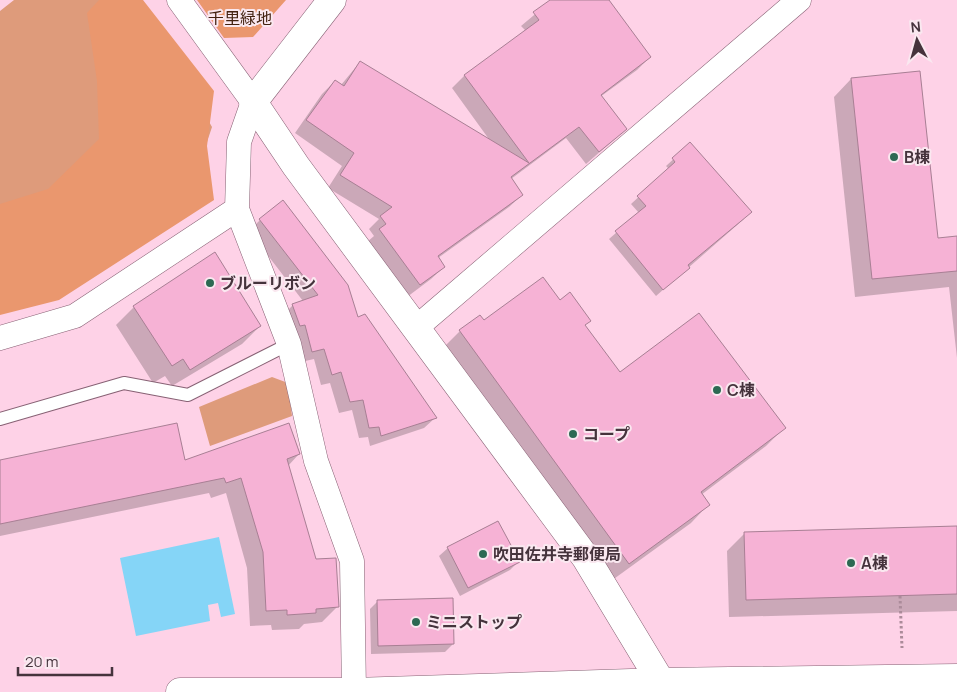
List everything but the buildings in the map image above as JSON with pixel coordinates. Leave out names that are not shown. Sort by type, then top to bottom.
[{"type":"street","points":[[179,0],[253,102],[296,166],[417,327],[455,383],[586,558],[664,687]]},
{"type":"street","points":[[332,0],[253,102],[239,142],[237,209],[288,344],[316,461],[352,561],[354,692]]},
{"type":"street","points":[[417,327],[799,0]]},
{"type":"street","points":[[0,338],[75,316],[237,209]]},
{"type":"street","points":[[180,692],[354,692],[664,687],[957,678]]},
{"type":"lane","points":[[0,419],[124,383],[188,395],[288,344]]},
{"type":"path","points":[[900,596],[902,656]]},
{"type":"shaded area","points":[[14,0],[140,0],[212,127],[205,148],[0,284],[0,11]]},
{"type":"shaded area","points":[[272,377],[288,383],[292,416],[210,446],[199,407]]},
{"type":"green space","points":[[99,0],[143,0],[214,91],[207,146],[214,200],[59,300],[0,315],[0,204],[48,189],[99,139],[97,81],[87,13]]},
{"type":"green space","name":"千里緑地","points":[[197,0],[286,0],[253,37],[224,38]]},
{"type":"water","points":[[219,537],[235,614],[221,617],[218,603],[208,605],[210,621],[136,636],[120,558]]},
{"type":"place","name":"B棟","points":[[894,157]]},
{"type":"place","name":"ブルーリボン","points":[[210,283]]},
{"type":"place","name":"C棟","points":[[717,390]]},
{"type":"place","name":"コープ","points":[[573,434]]},
{"type":"place","name":"吹田佐井寺郵便局","points":[[483,554]]},
{"type":"place","name":"A棟","points":[[851,563]]},
{"type":"place","name":"ミニストップ","points":[[416,622]]}]
